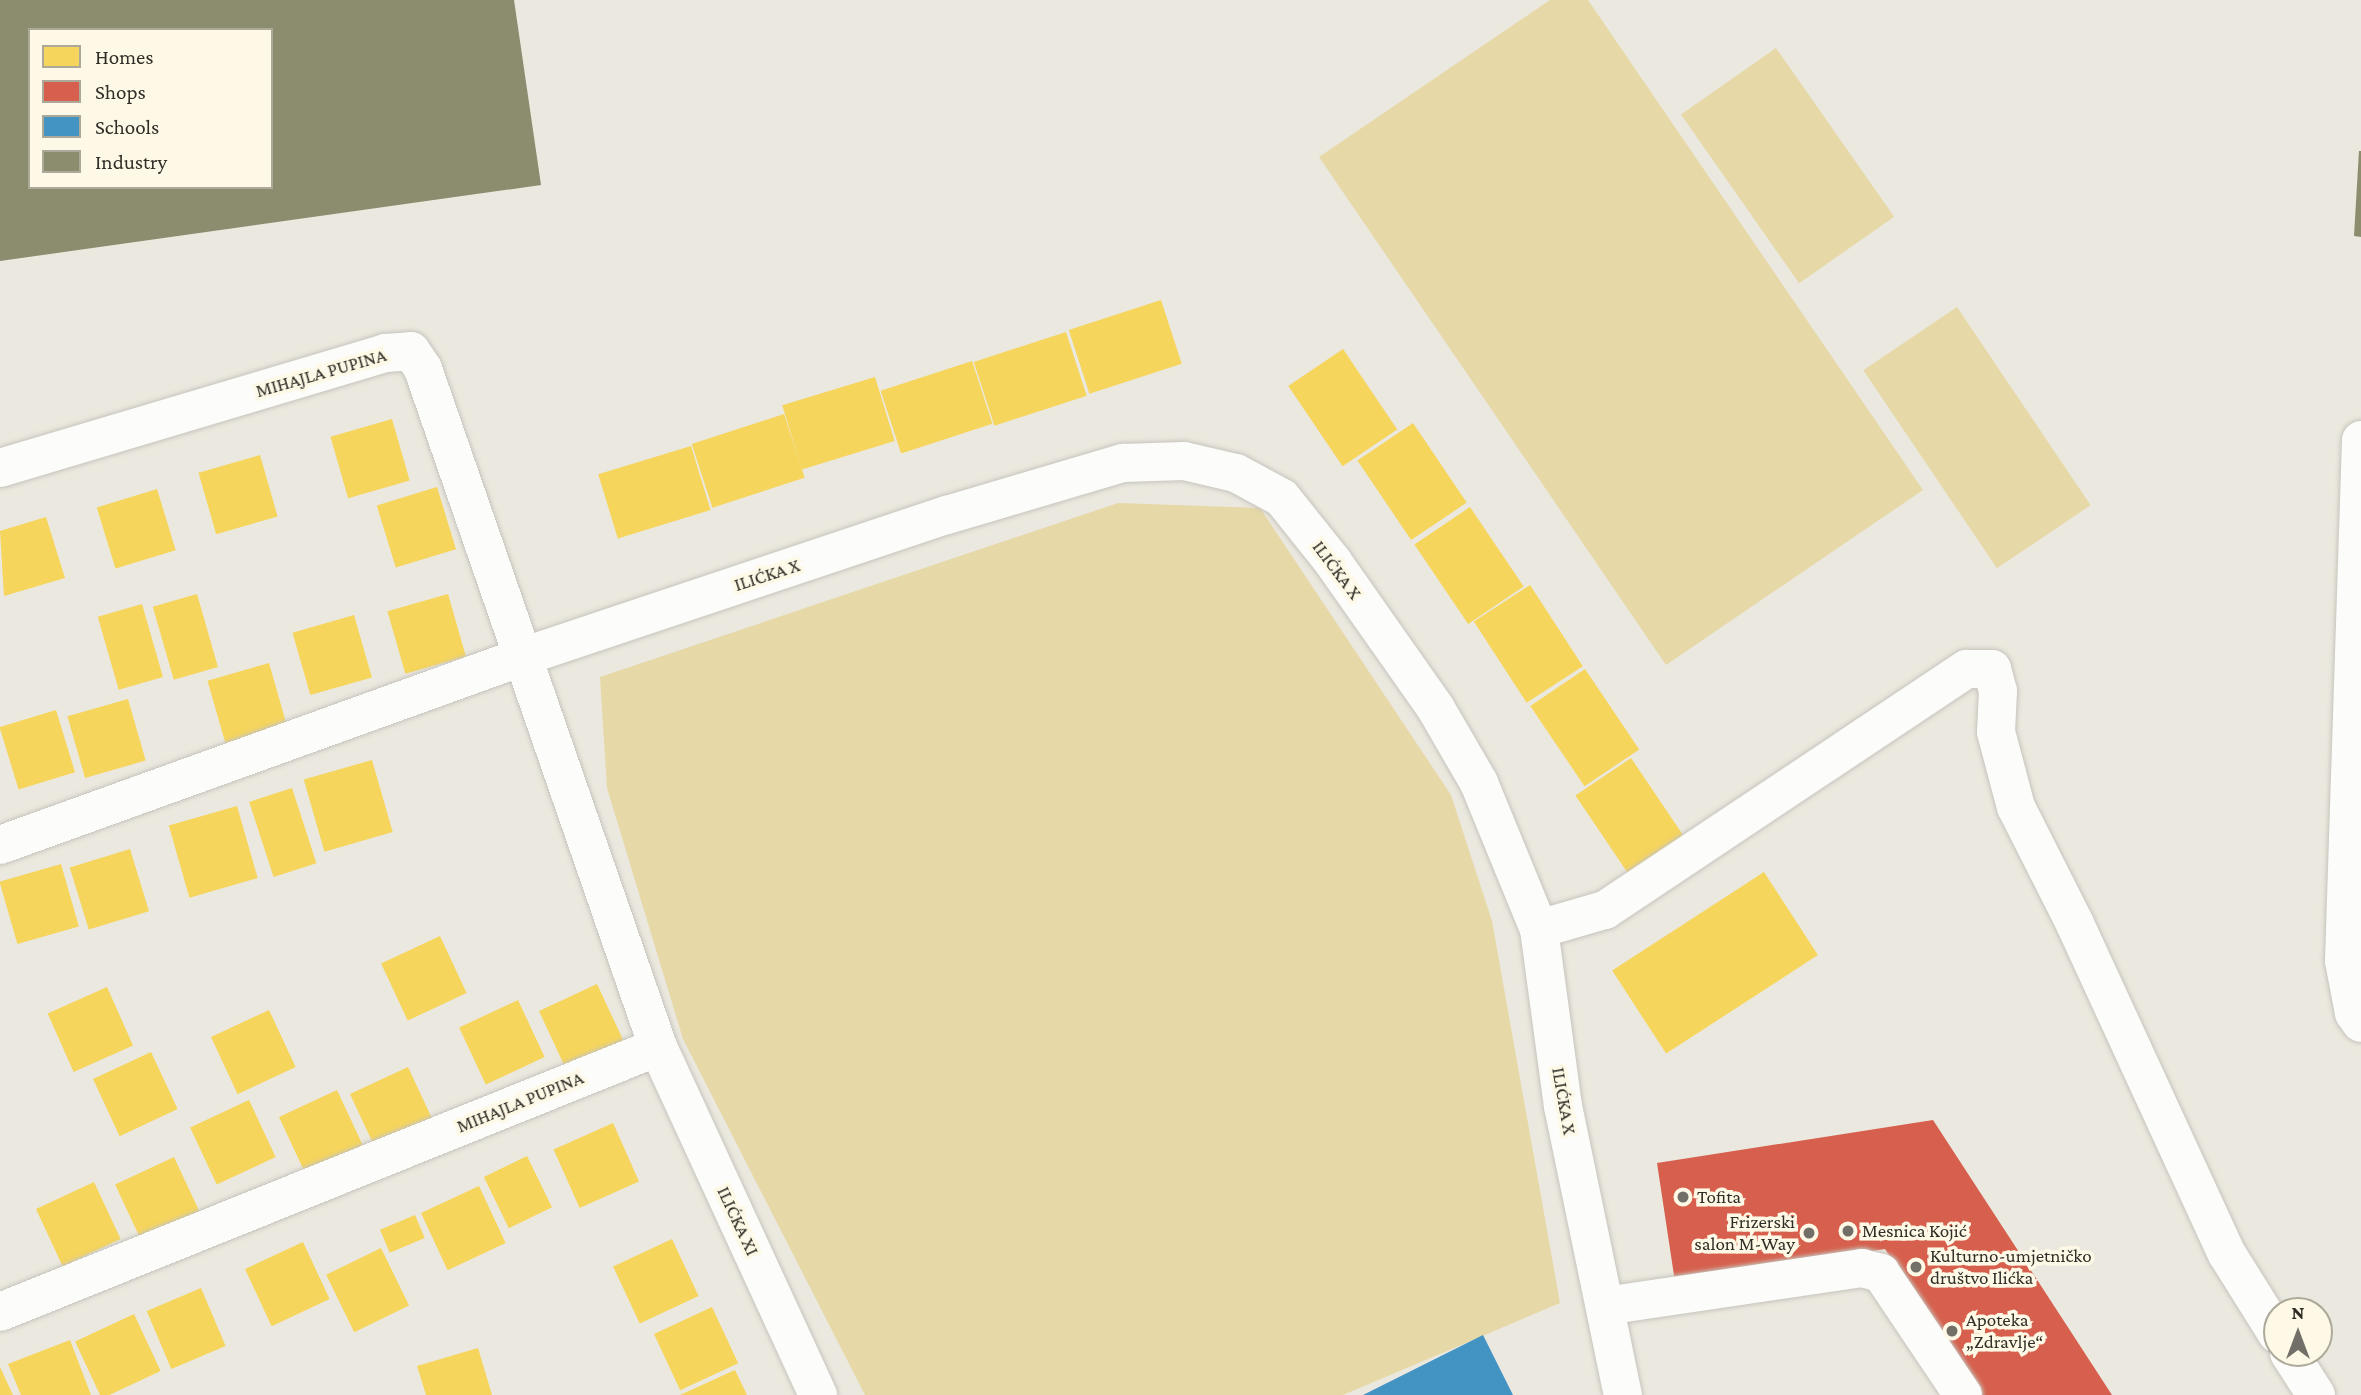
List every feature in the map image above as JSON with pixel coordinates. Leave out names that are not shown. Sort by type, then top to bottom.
[{"type":"street","name":"MIHAJLA PUPINA","points":[[0,468],[385,353],[411,351],[423,369],[657,1047],[0,1312]]},
{"type":"street","points":[[2361,440],[2344,961],[2354,1013],[2361,1023]]},
{"type":"street","name":"ILIĆKA X","points":[[522,657],[947,515],[1123,463],[1184,461],[1236,473],[1282,498],[1436,708],[1479,783],[1539,929],[1563,1106],[1623,1395]]},
{"type":"street","points":[[0,845],[522,657]]},
{"type":"street","points":[[1539,929],[1605,910],[1967,669],[1992,669],[1998,691],[1996,732],[2016,807],[2076,924],[2227,1254],[2263,1312]]},
{"type":"street","name":"ILIĆKA XI","points":[[657,1047],[818,1395]]},
{"type":"street","points":[[1605,1306],[1862,1268],[1881,1273],[1963,1395]]},
{"type":"street","points":[[2298,1367],[2316,1395]]},
{"type":"shaded area","points":[[1550,0],[1588,0],[1923,490],[1666,665],[1319,157]]},
{"type":"shaded area","points":[[1776,48],[1894,217],[1799,283],[1681,115]]},
{"type":"shaded area","points":[[1957,307],[2091,505],[1997,568],[1863,370]]},
{"type":"shaded area","points":[[1118,503],[1260,508],[1451,795],[1492,921],[1560,1303],[1343,1395],[865,1395],[683,1039],[607,788],[600,677]]},
{"type":"building: Homes","points":[[1161,300],[1182,364],[1089,394],[1069,330]]},
{"type":"building: Homes","points":[[1066,332],[1087,396],[994,426],[974,362]]},
{"type":"building: Homes","points":[[1343,349],[1397,429],[1343,466],[1288,386]]},
{"type":"building: Homes","points":[[972,361],[992,424],[901,453],[881,391]]},
{"type":"building: Homes","points":[[875,377],[895,441],[802,469],[782,405]]},
{"type":"building: Homes","points":[[784,414],[805,478],[712,508],[692,444]]},
{"type":"building: Homes","points":[[392,419],[410,481],[348,498],[330,437]]},
{"type":"building: Homes","points":[[1413,423],[1467,503],[1411,540],[1357,460]]},
{"type":"building: Homes","points":[[691,446],[711,510],[618,538],[598,474]]},
{"type":"building: Homes","points":[[260,455],[278,517],[216,534],[198,473]]},
{"type":"building: Homes","points":[[437,487],[456,549],[396,568],[377,505]]},
{"type":"building: Homes","points":[[157,489],[176,550],[115,569],[97,507]]},
{"type":"building: Homes","points":[[1470,507],[1524,587],[1468,624],[1414,544]]},
{"type":"building: Homes","points":[[46,517],[65,578],[4,596],[0,531]]},
{"type":"building: Homes","points":[[1530,585],[1583,666],[1527,703],[1474,621]]},
{"type":"building: Homes","points":[[197,594],[218,667],[174,680],[153,607]]},
{"type":"building: Homes","points":[[448,594],[466,656],[405,674],[387,611]]},
{"type":"building: Homes","points":[[142,604],[163,677],[119,690],[98,617]]},
{"type":"building: Homes","points":[[354,615],[372,677],[310,695],[292,633]]},
{"type":"building: Homes","points":[[269,663],[287,725],[225,743],[207,681]]},
{"type":"building: Homes","points":[[1585,669],[1639,749],[1585,786],[1530,706]]},
{"type":"building: Homes","points":[[128,699],[146,761],[85,778],[67,716]]},
{"type":"building: Homes","points":[[56,710],[75,772],[19,789],[0,727]]},
{"type":"building: Homes","points":[[1631,758],[1685,838],[1629,875],[1575,795]]},
{"type":"building: Homes","points":[[372,760],[393,832],[324,852],[304,780]]},
{"type":"building: Homes","points":[[292,788],[316,863],[274,877],[249,802]]},
{"type":"building: Homes","points":[[237,806],[258,878],[189,898],[169,826]]},
{"type":"building: Homes","points":[[130,849],[149,911],[89,930],[70,867]]},
{"type":"building: Homes","points":[[61,864],[79,926],[17,944],[0,881]]},
{"type":"building: Homes","points":[[1764,872],[1818,955],[1666,1054],[1612,971]]},
{"type":"building: Homes","points":[[440,936],[467,993],[408,1021],[381,963]]},
{"type":"building: Homes","points":[[597,984],[624,1041],[566,1068],[539,1011]]},
{"type":"building: Homes","points":[[107,987],[133,1045],[74,1072],[48,1013]]},
{"type":"building: Homes","points":[[518,1000],[545,1057],[486,1085],[459,1027]]},
{"type":"building: Homes","points":[[269,1010],[296,1067],[238,1094],[211,1037]]},
{"type":"building: Homes","points":[[151,1052],[178,1109],[120,1136],[93,1079]]},
{"type":"building: Homes","points":[[408,1067],[435,1125],[377,1152],[350,1094]]},
{"type":"building: Homes","points":[[337,1090],[364,1147],[306,1174],[279,1117]]},
{"type":"building: Homes","points":[[249,1100],[276,1157],[217,1185],[190,1127]]},
{"type":"building: Homes","points":[[613,1123],[639,1181],[580,1208],[554,1149]]},
{"type":"building: Homes","points":[[527,1156],[552,1207],[509,1228],[484,1177]]},
{"type":"building: Homes","points":[[174,1157],[201,1214],[142,1242],[115,1184]]},
{"type":"building: Homes","points":[[94,1182],[121,1239],[63,1266],[36,1209]]},
{"type":"building: Homes","points":[[479,1186],[506,1243],[448,1270],[421,1213]]},
{"type":"building: Homes","points":[[415,1215],[425,1238],[390,1253],[380,1230]]},
{"type":"building: Homes","points":[[672,1239],[699,1296],[640,1324],[613,1266]]},
{"type":"building: Homes","points":[[303,1242],[330,1299],[272,1326],[245,1269]]},
{"type":"building: Homes","points":[[381,1248],[409,1306],[354,1332],[326,1275]]},
{"type":"building: Homes","points":[[201,1288],[226,1346],[171,1369],[147,1311]]},
{"type":"building: Homes","points":[[712,1307],[738,1363],[680,1390],[654,1334]]},
{"type":"building: Homes","points":[[134,1314],[161,1371],[109,1395],[100,1395],[75,1341]]},
{"type":"building: Homes","points":[[70,1340],[91,1395],[21,1395],[8,1364]]},
{"type":"building: Homes","points":[[478,1348],[492,1395],[426,1395],[417,1366]]},
{"type":"building: Homes","points":[[0,1367],[13,1395],[0,1395]]},
{"type":"building: Homes","points":[[735,1370],[747,1395],[680,1395]]},
{"type":"building: Shops","points":[[1933,1120],[2112,1395],[1981,1395],[1885,1249],[1675,1282],[1657,1163]]},
{"type":"building: Schools","points":[[1483,1335],[1513,1395],[1363,1395]]},
{"type":"building: Industry","points":[[0,0],[514,0],[541,185],[0,261]]},
{"type":"building: Industry","points":[[2361,151],[2361,237],[2354,236]]},
{"type":"place","name":"Tofita","points":[[1683,1197]]},
{"type":"place","name":"Mesnica Kojić","points":[[1848,1231]]},
{"type":"place","name":"Frizerski salon M-Way","points":[[1809,1233]]},
{"type":"place","name":"Kulturno-umjetničko društvo Ilićka","points":[[1916,1267]]},
{"type":"place","name":"Apoteka „Zdravlje“","points":[[1952,1331]]}]
